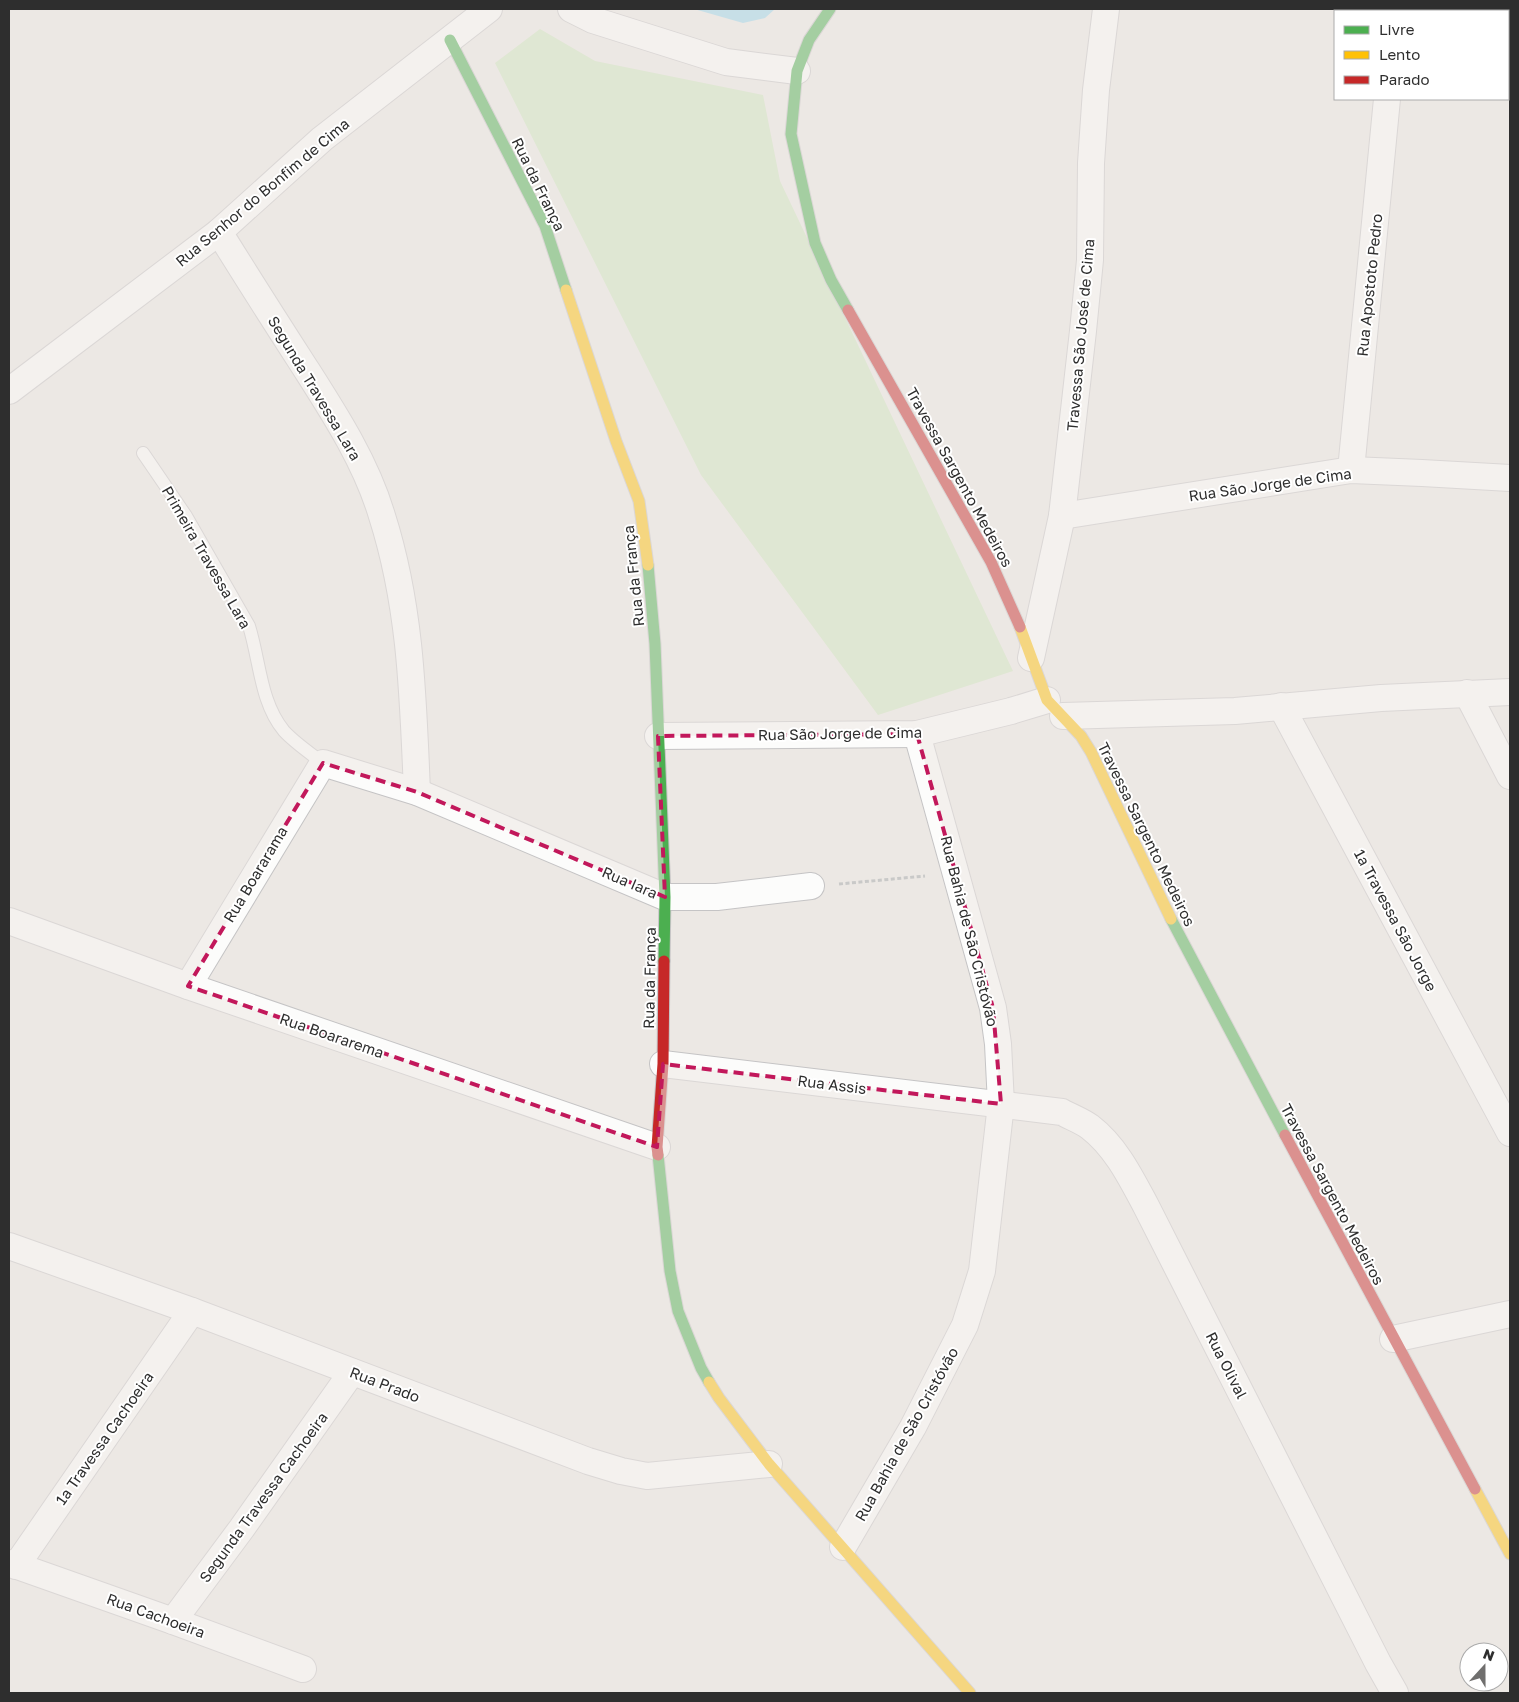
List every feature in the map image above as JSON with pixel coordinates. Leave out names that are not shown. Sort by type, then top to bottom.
[{"type":"street","name":"Rua Senhor do Bonfim de Cima","points":[[9,391],[218,232],[322,139],[489,9]]},
{"type":"street","points":[[571,9],[593,20],[726,62],[796,72]]},
{"type":"street","name":"Travessa Sargento Medeiros","points":[[830,9],[809,40],[796,72],[791,134],[815,243],[831,280],[991,562],[1031,658],[1055,708],[1082,736],[1092,752],[1162,902],[1393,1339],[1510,1554]]},
{"type":"street","name":"Travessa São José de Cima","points":[[1031,658],[1062,516],[1090,260],[1091,163],[1096,90],[1106,9]]},
{"type":"street","name":"Rua da França","points":[[450,40],[545,226],[616,441],[639,501],[655,644],[665,897],[663,1064],[657,1147]]},
{"type":"street","name":"Rua Apostoto Pedro","points":[[1351,470],[1387,100]]},
{"type":"street","name":"Segunda Travessa Lara","points":[[218,232],[338,420],[364,468],[382,515],[402,598],[409,646],[417,792]]},
{"type":"street","name":"Rua São Jorge de Cima","points":[[1062,516],[1351,470],[1422,472],[1510,478]]},
{"type":"street","name":"Rua São Jorge de Cima","points":[[658,736],[917,734],[1012,711],[1055,708],[1235,711],[1390,697],[1510,692]]},
{"type":"street","points":[[1467,694],[1510,776]]},
{"type":"street","name":"1ª Travessa São Jorge","points":[[1281,706],[1510,1133]]},
{"type":"street","name":"Rua Bahia de São Cristóvão","points":[[843,1547],[914,1428],[965,1325],[982,1271],[1000,1104],[998,1044],[993,1008],[917,734]]},
{"type":"street","name":"Rua Iara","points":[[323,763],[417,792],[665,897],[717,898],[811,886]]},
{"type":"street","name":"Rua Boararama","points":[[188,986],[323,763]]},
{"type":"street","name":"Rua Boararema","points":[[9,921],[188,986],[657,1147]]},
{"type":"street","name":"Rua Assis","points":[[663,1064],[1000,1104]]},
{"type":"street","name":"Rua Olival","points":[[1000,1104],[1062,1112],[1089,1126],[1107,1142],[1123,1165],[1146,1206],[1395,1693]]},
{"type":"street","points":[[657,1147],[670,1271],[678,1311],[702,1368],[719,1398],[769,1464],[970,1693]]},
{"type":"street","name":"Rua Prado","points":[[9,1246],[192,1311],[588,1461],[621,1471],[648,1476],[769,1464]]},
{"type":"street","name":"1ª Travessa Cachoeira","points":[[12,1564],[192,1311]]},
{"type":"street","points":[[1393,1339],[1510,1314]]},
{"type":"street","name":"Segunda Travessa Cachoeira","points":[[173,1621],[242,1528],[352,1372]]},
{"type":"street","name":"Rua Cachoeira","points":[[12,1564],[302,1669]]},
{"type":"lane","name":"Primeira Travessa Lara","points":[[143,453],[186,516],[249,626],[266,699],[274,715],[285,732],[323,763]]},
{"type":"path","points":[[811,886],[957,874]]},
{"type":"highlighted area","points":[[917,734],[993,1008],[1001,1104],[663,1064],[657,1147],[188,986],[323,763],[417,792],[665,897],[658,736]]},
{"type":"green space","points":[[540,29],[595,61],[763,95],[780,181],[1013,671],[878,715],[701,475],[495,63]]},
{"type":"water","points":[[694,9],[775,9],[765,18],[743,23]]},
{"type":"traffic: fast","points":[[830,9],[809,40],[797,71],[791,134],[815,243],[831,280],[848,310]]},
{"type":"traffic: fast","points":[[450,40],[545,226],[566,290]]},
{"type":"traffic: fast","points":[[648,565],[655,644],[665,897],[664,961]]},
{"type":"traffic: fast","points":[[1171,919],[1285,1135]]},
{"type":"traffic: fast","points":[[658,1155],[670,1271],[678,1311],[701,1368],[709,1382]]},
{"type":"traffic: slow","points":[[566,290],[616,441],[639,501],[648,565]]},
{"type":"traffic: slow","points":[[1020,627],[1047,700],[1081,736],[1091,752],[1171,919]]},
{"type":"traffic: slow","points":[[709,1382],[769,1464],[970,1693]]},
{"type":"traffic: slow","points":[[1475,1489],[1510,1554]]},
{"type":"traffic: jam","points":[[848,310],[991,562],[1020,627]]},
{"type":"traffic: jam","points":[[658,1155],[663,1064],[664,961]]},
{"type":"traffic: jam","points":[[1285,1135],[1475,1489]]}]
